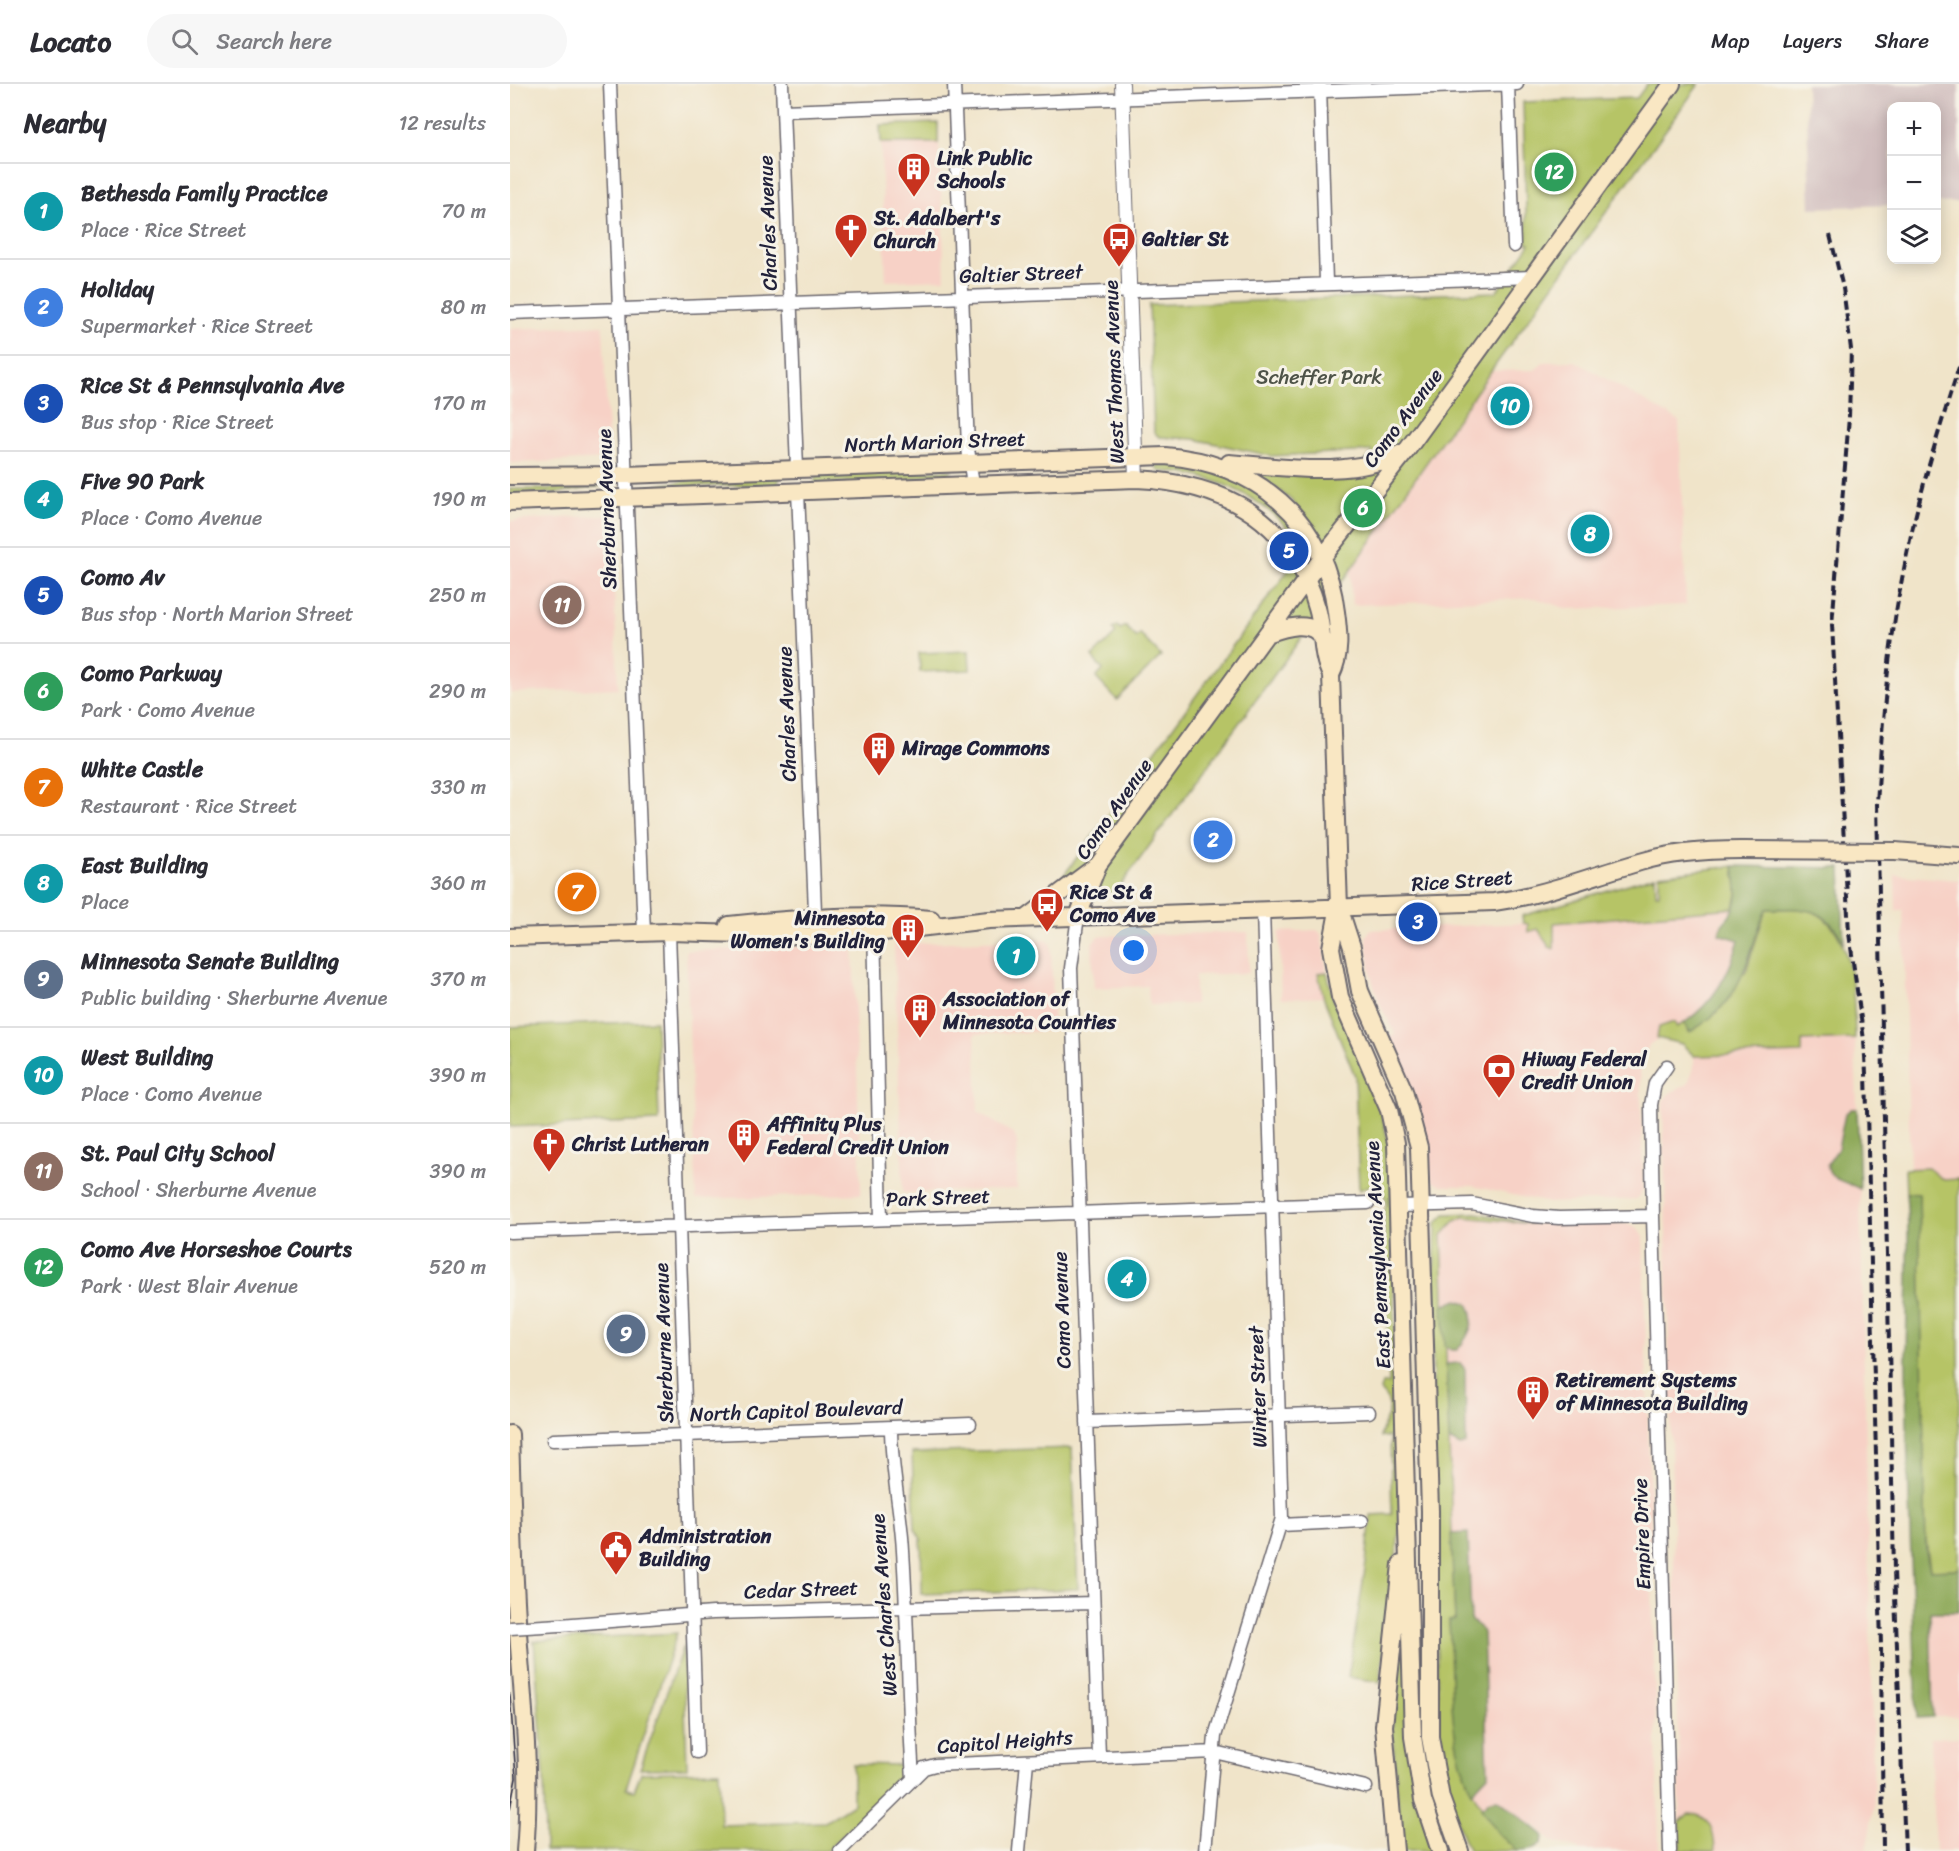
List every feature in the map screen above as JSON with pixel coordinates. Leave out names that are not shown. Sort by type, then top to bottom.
[{"type":"main road","name":"Como Avenue","points":[[1078,916],[1098,865],[1322,558],[1407,450],[1672,84]]},
{"type":"main road","points":[[1209,462],[1281,469],[1357,466],[1387,460],[1407,450]]},
{"type":"main road","name":"North Marion Street","points":[[510,476],[625,475],[1165,456],[1209,462],[1247,477],[1276,497],[1305,529],[1322,558],[1332,585],[1337,615],[1339,660],[1331,675]]},
{"type":"main road","points":[[510,502],[1136,479],[1191,485],[1236,503],[1262,521],[1298,560],[1320,616],[1324,661],[1331,675],[1339,907],[1352,947],[1360,991],[1411,1112],[1419,1147],[1430,1512],[1430,1737],[1441,1798],[1460,1851]]},
{"type":"main road","points":[[1267,634],[1283,629],[1306,627],[1317,630],[1323,639]]},
{"type":"main road","name":"Rice Street","points":[[669,932],[816,936],[874,933],[962,922],[1027,918],[1455,904],[1514,899],[1552,891],[1664,856],[1712,850],[1895,851],[1959,856]]},
{"type":"main road","points":[[1027,918],[1098,865]]},
{"type":"main road","name":"East Pennsylvania Avenue","points":[[1339,907],[1331,948],[1335,977],[1345,1012],[1389,1110],[1396,1143],[1400,1206],[1415,1757],[1428,1819],[1440,1851]]},
{"type":"main road","name":"Rice Street","points":[[510,937],[669,932],[815,917],[874,915],[962,922]]},
{"type":"main road","points":[[510,1434],[515,1589],[529,1810],[525,1851]]},
{"type":"main road","points":[[1395,1851],[1386,1764],[1384,1709],[1408,1506]]},
{"type":"street","name":"Sherburne Avenue","points":[[610,84],[644,933]]},
{"type":"street","name":"Charles Avenue","points":[[782,84],[797,468]]},
{"type":"street","points":[[954,84],[962,296],[973,486]]},
{"type":"street","name":"West Thomas Avenue","points":[[1122,84],[1136,479]]},
{"type":"street","points":[[1508,84],[1514,246]]},
{"type":"street","points":[[783,111],[1123,99],[1321,88],[1517,84]]},
{"type":"street","points":[[1321,88],[1326,282]]},
{"type":"street","name":"Galtier Street","points":[[510,313],[1326,282],[1533,277]]},
{"type":"street","name":"Charles Avenue","points":[[798,491],[816,936]]},
{"type":"street","name":"Winter Street","points":[[1205,1851],[1215,1736],[1281,1525],[1263,910]]},
{"type":"street","points":[[874,915],[881,1220]]},
{"type":"street","name":"Como Avenue","points":[[1078,916],[1071,968],[1099,1756]]},
{"type":"street","name":"Sherburne Avenue","points":[[669,932],[697,1752]]},
{"type":"street","name":"Empire Drive","points":[[1667,1066],[1655,1083],[1651,1105],[1670,1851]]},
{"type":"street","name":"Park Street","points":[[510,1232],[1368,1203]]},
{"type":"street","points":[[1400,1206],[1472,1204],[1533,1216],[1559,1218],[1653,1216]]},
{"type":"street","points":[[1087,1422],[1370,1412]]},
{"type":"street","name":"North Capitol Boulevard","points":[[553,1440],[969,1424]]},
{"type":"street","name":"West Charles Avenue","points":[[891,1428],[907,1606],[913,1779]]},
{"type":"street","points":[[1281,1525],[1362,1521]]},
{"type":"street","name":"Cedar Street","points":[[510,1628],[693,1615],[907,1606],[1094,1603]]},
{"type":"street","name":"Capitol Heights","points":[[840,1851],[924,1768],[935,1765],[1214,1752],[1366,1787]]},
{"type":"street","points":[[1019,1851],[1027,1761]]},
{"type":"shaded area","points":[[1806,84],[1959,84],[1959,202],[1941,203],[1941,102],[1887,102],[1887,205],[1810,208]]},
{"type":"shaded area","points":[[938,122],[945,279],[886,281],[880,125]]},
{"type":"shaded area","points":[[603,325],[609,459],[510,463],[510,329]]},
{"type":"shaded area","points":[[1575,361],[1679,421],[1686,605],[1568,609],[1535,598],[1352,605],[1350,571],[1491,371],[1535,370],[1543,362]]},
{"type":"shaded area","points":[[611,515],[618,688],[510,693],[510,521]]},
{"type":"shaded area","points":[[1895,875],[1959,880],[1959,1179],[1943,1180],[1928,1168],[1910,1169],[1903,910],[1896,910]]},
{"type":"shaded area","points":[[1734,908],[1721,923],[1728,938],[1739,940],[1730,969],[1720,987],[1693,1016],[1650,1044],[1640,1061],[1643,1189],[1637,1199],[1549,1203],[1473,1186],[1442,1186],[1433,1182],[1429,1174],[1424,1126],[1418,1105],[1387,1033],[1391,1036],[1396,1035],[1380,1005],[1371,976],[1366,937],[1370,930],[1528,923],[1538,929],[1549,947],[1554,948],[1554,923]]},
{"type":"shaded area","points":[[1317,930],[1321,934],[1327,972],[1319,973],[1324,997],[1281,999],[1279,932]]},
{"type":"shaded area","points":[[1248,932],[1249,973],[1195,975],[1195,1004],[1149,1005],[1148,986],[1094,988],[1092,943],[1098,936]]},
{"type":"shaded area","points":[[1046,939],[1051,944],[1054,1031],[975,1034],[978,1112],[1014,1134],[1017,1142],[1017,1189],[903,1193],[894,944]]},
{"type":"shaded area","points":[[853,945],[861,1194],[696,1199],[686,951]]},
{"type":"shaded area","points":[[1855,1039],[1857,1109],[1851,1109],[1838,1150],[1827,1165],[1842,1182],[1860,1189],[1874,1806],[1866,1851],[1715,1851],[1714,1837],[1709,1822],[1704,1818],[1684,1816],[1680,1822],[1663,1101],[1670,1093],[1688,1084],[1694,1065],[1694,1056],[1802,1053],[1802,1041]]},
{"type":"shaded area","points":[[1463,1217],[1533,1224],[1626,1224],[1637,1227],[1643,1237],[1659,1851],[1579,1851],[1579,1849],[1552,1841],[1537,1827],[1490,1800],[1481,1808],[1472,1792],[1488,1775],[1483,1633],[1480,1627],[1471,1620],[1468,1533],[1451,1534],[1449,1440],[1456,1446],[1460,1363],[1446,1364],[1445,1346],[1447,1348],[1461,1346],[1467,1339],[1473,1317],[1457,1300],[1443,1306],[1442,1235],[1455,1221]]},
{"type":"shaded area","points":[[1930,1611],[1959,1612],[1959,1717],[1933,1717]]},
{"type":"shaded area","points":[[1959,1737],[1959,1851],[1935,1851],[1930,1738]]},
{"type":"green space","name":"Scheffer Park","points":[[1647,84],[1699,84],[1491,371],[1350,571],[1115,893],[1056,886],[1304,549],[1275,516],[1241,492],[1202,477],[1159,471],[1155,465],[1157,463],[1219,471],[1310,522],[1291,500],[1256,472],[1359,471],[1373,451],[1271,456],[1194,439],[1159,437],[1154,432],[1149,305],[1496,292],[1530,244],[1527,243],[1523,102],[1637,98]]},
{"type":"green space","points":[[938,123],[938,143],[881,143],[880,125]]},
{"type":"green space","points":[[952,470],[950,474],[930,475],[904,481],[815,483],[815,474]]},
{"type":"green space","points":[[780,477],[778,484],[643,488],[689,480]]},
{"type":"green space","points":[[580,483],[608,485],[559,493],[510,495],[510,489],[554,489]]},
{"type":"green space","points":[[1117,626],[1120,629],[1125,626],[1136,637],[1140,634],[1161,656],[1117,700],[1096,678],[1103,670],[1092,657],[1116,633],[1113,629]]},
{"type":"green space","points":[[969,651],[970,670],[920,672],[919,653]]},
{"type":"green space","points":[[1734,866],[1738,890],[1734,908],[1554,923],[1554,949],[1549,947],[1538,929],[1528,932],[1528,924],[1523,923],[1522,916],[1655,876],[1656,894],[1659,894],[1659,875]]},
{"type":"green space","points":[[1734,866],[1841,868],[1844,944],[1830,922],[1822,916],[1802,910],[1766,909],[1747,963],[1732,993],[1722,1007],[1708,1020],[1690,1032],[1684,1023],[1704,1006],[1719,987],[1739,940],[1719,934],[1736,902]]},
{"type":"green space","points":[[1803,908],[1820,915],[1833,927],[1842,943],[1852,982],[1855,1039],[1802,1041],[1802,1053],[1694,1056],[1682,1044],[1657,1038],[1659,1027],[1674,1022],[1677,1027],[1684,1023],[1689,1032],[1746,971],[1766,909]]},
{"type":"green space","points":[[1327,972],[1334,1000],[1379,1104],[1390,1148],[1400,1525],[1380,1682],[1348,1677],[1371,1515],[1392,1514],[1390,1437],[1381,1437],[1389,1404],[1380,1391],[1382,1384],[1389,1384],[1384,1213],[1386,1200],[1375,1184],[1359,1190],[1355,1076],[1324,999],[1318,973]]},
{"type":"green space","points":[[656,1021],[659,1121],[510,1127],[510,1027]]},
{"type":"green space","points":[[1851,1109],[1857,1109],[1860,1189],[1836,1178],[1827,1165],[1838,1149],[1845,1114]]},
{"type":"green space","points":[[1928,1168],[1943,1180],[1959,1179],[1959,1569],[1930,1570],[1925,1532],[1919,1195],[1906,1193],[1905,1169]]},
{"type":"green space","points":[[1906,1193],[1919,1194],[1926,1551],[1930,1570],[1959,1569],[1959,1612],[1930,1612],[1933,1717],[1917,1718],[1907,1410]]},
{"type":"green space","points":[[1476,1213],[1533,1224],[1463,1217],[1455,1221],[1442,1235],[1455,1621],[1449,1621],[1454,1716],[1465,1771],[1476,1798],[1493,1824],[1517,1851],[1469,1851],[1457,1822],[1449,1793],[1438,1733],[1432,1315],[1436,1223],[1445,1214]]},
{"type":"green space","points":[[1457,1300],[1467,1303],[1472,1321],[1461,1345],[1457,1350],[1451,1350],[1445,1346],[1443,1306]]},
{"type":"green space","points":[[1460,1363],[1465,1369],[1466,1444],[1460,1446],[1449,1440],[1446,1364]]},
{"type":"green space","points":[[1072,1448],[1078,1589],[922,1594],[921,1539],[915,1529],[912,1453]]},
{"type":"green space","points":[[1468,1533],[1471,1620],[1480,1627],[1483,1633],[1488,1775],[1472,1792],[1464,1772],[1454,1730],[1449,1621],[1455,1620],[1451,1534]]},
{"type":"green space","points":[[1402,1622],[1433,1851],[1402,1851],[1392,1730]]},
{"type":"green space","points":[[677,1633],[626,1789],[634,1791],[641,1773],[719,1771],[721,1825],[825,1822],[853,1804],[853,1764],[901,1765],[900,1779],[826,1851],[545,1851],[544,1774],[534,1641]]},
{"type":"green space","points":[[683,1646],[687,1768],[640,1769]]},
{"type":"green space","points":[[1498,1799],[1543,1835],[1543,1840],[1538,1847],[1517,1851],[1498,1833],[1481,1808],[1490,1800]]},
{"type":"green space","points":[[1688,1814],[1702,1817],[1710,1825],[1715,1851],[1681,1851],[1680,1822]]},
{"type":"tram line","points":[[510,1694],[516,1778],[510,1809]]},
{"type":"railway","points":[[1830,235],[1843,288],[1851,349],[1849,417],[1832,625],[1849,933],[1864,1040],[1866,1073],[1881,1646],[1883,1851]]},
{"type":"railway","points":[[1905,1851],[1894,1570],[1877,804],[1886,686],[1898,598],[1922,492],[1959,367]]},
{"type":"place","name":"Como Ave Horseshoe Courts","points":[[1554,172]]},
{"type":"place","name":"Link Public Schools","points":[[914,198]]},
{"type":"place","name":"St. Adalbert's Church","points":[[851,259]]},
{"type":"place","name":"Galtier St","points":[[1119,268]]},
{"type":"place","name":"West Building","points":[[1510,406]]},
{"type":"place","name":"Como Parkway","points":[[1363,508]]},
{"type":"place","name":"East Building","points":[[1590,534]]},
{"type":"place","name":"Como Av","points":[[1289,551]]},
{"type":"place","name":"St. Paul City School","points":[[562,605]]},
{"type":"place","name":"Mirage Commons","points":[[879,777]]},
{"type":"place","name":"Holiday","points":[[1213,840]]},
{"type":"place","name":"White Castle","points":[[577,892]]},
{"type":"place","name":"Rice St & Pennsylvania Ave","points":[[1418,922]]},
{"type":"place","name":"Rice St & Como Ave","points":[[1047,933]]},
{"type":"place","name":"Bethesda Family Practice","points":[[1016,956]]},
{"type":"place","name":"Minnesota Women's Building","points":[[908,959]]},
{"type":"place","name":"Association of Minnesota Counties","points":[[920,1039]]},
{"type":"place","name":"Hiway Federal Credit Union","points":[[1499,1099]]},
{"type":"place","name":"Affinity Plus Federal Credit Union","points":[[744,1164]]},
{"type":"place","name":"Christ Lutheran","points":[[549,1173]]},
{"type":"place","name":"Five 90 Park","points":[[1127,1279]]},
{"type":"place","name":"Minnesota Senate Building","points":[[626,1334]]},
{"type":"place","name":"Retirement Systems of Minnesota Building","points":[[1533,1421]]},
{"type":"place","name":"Administration Building","points":[[616,1576]]}]
